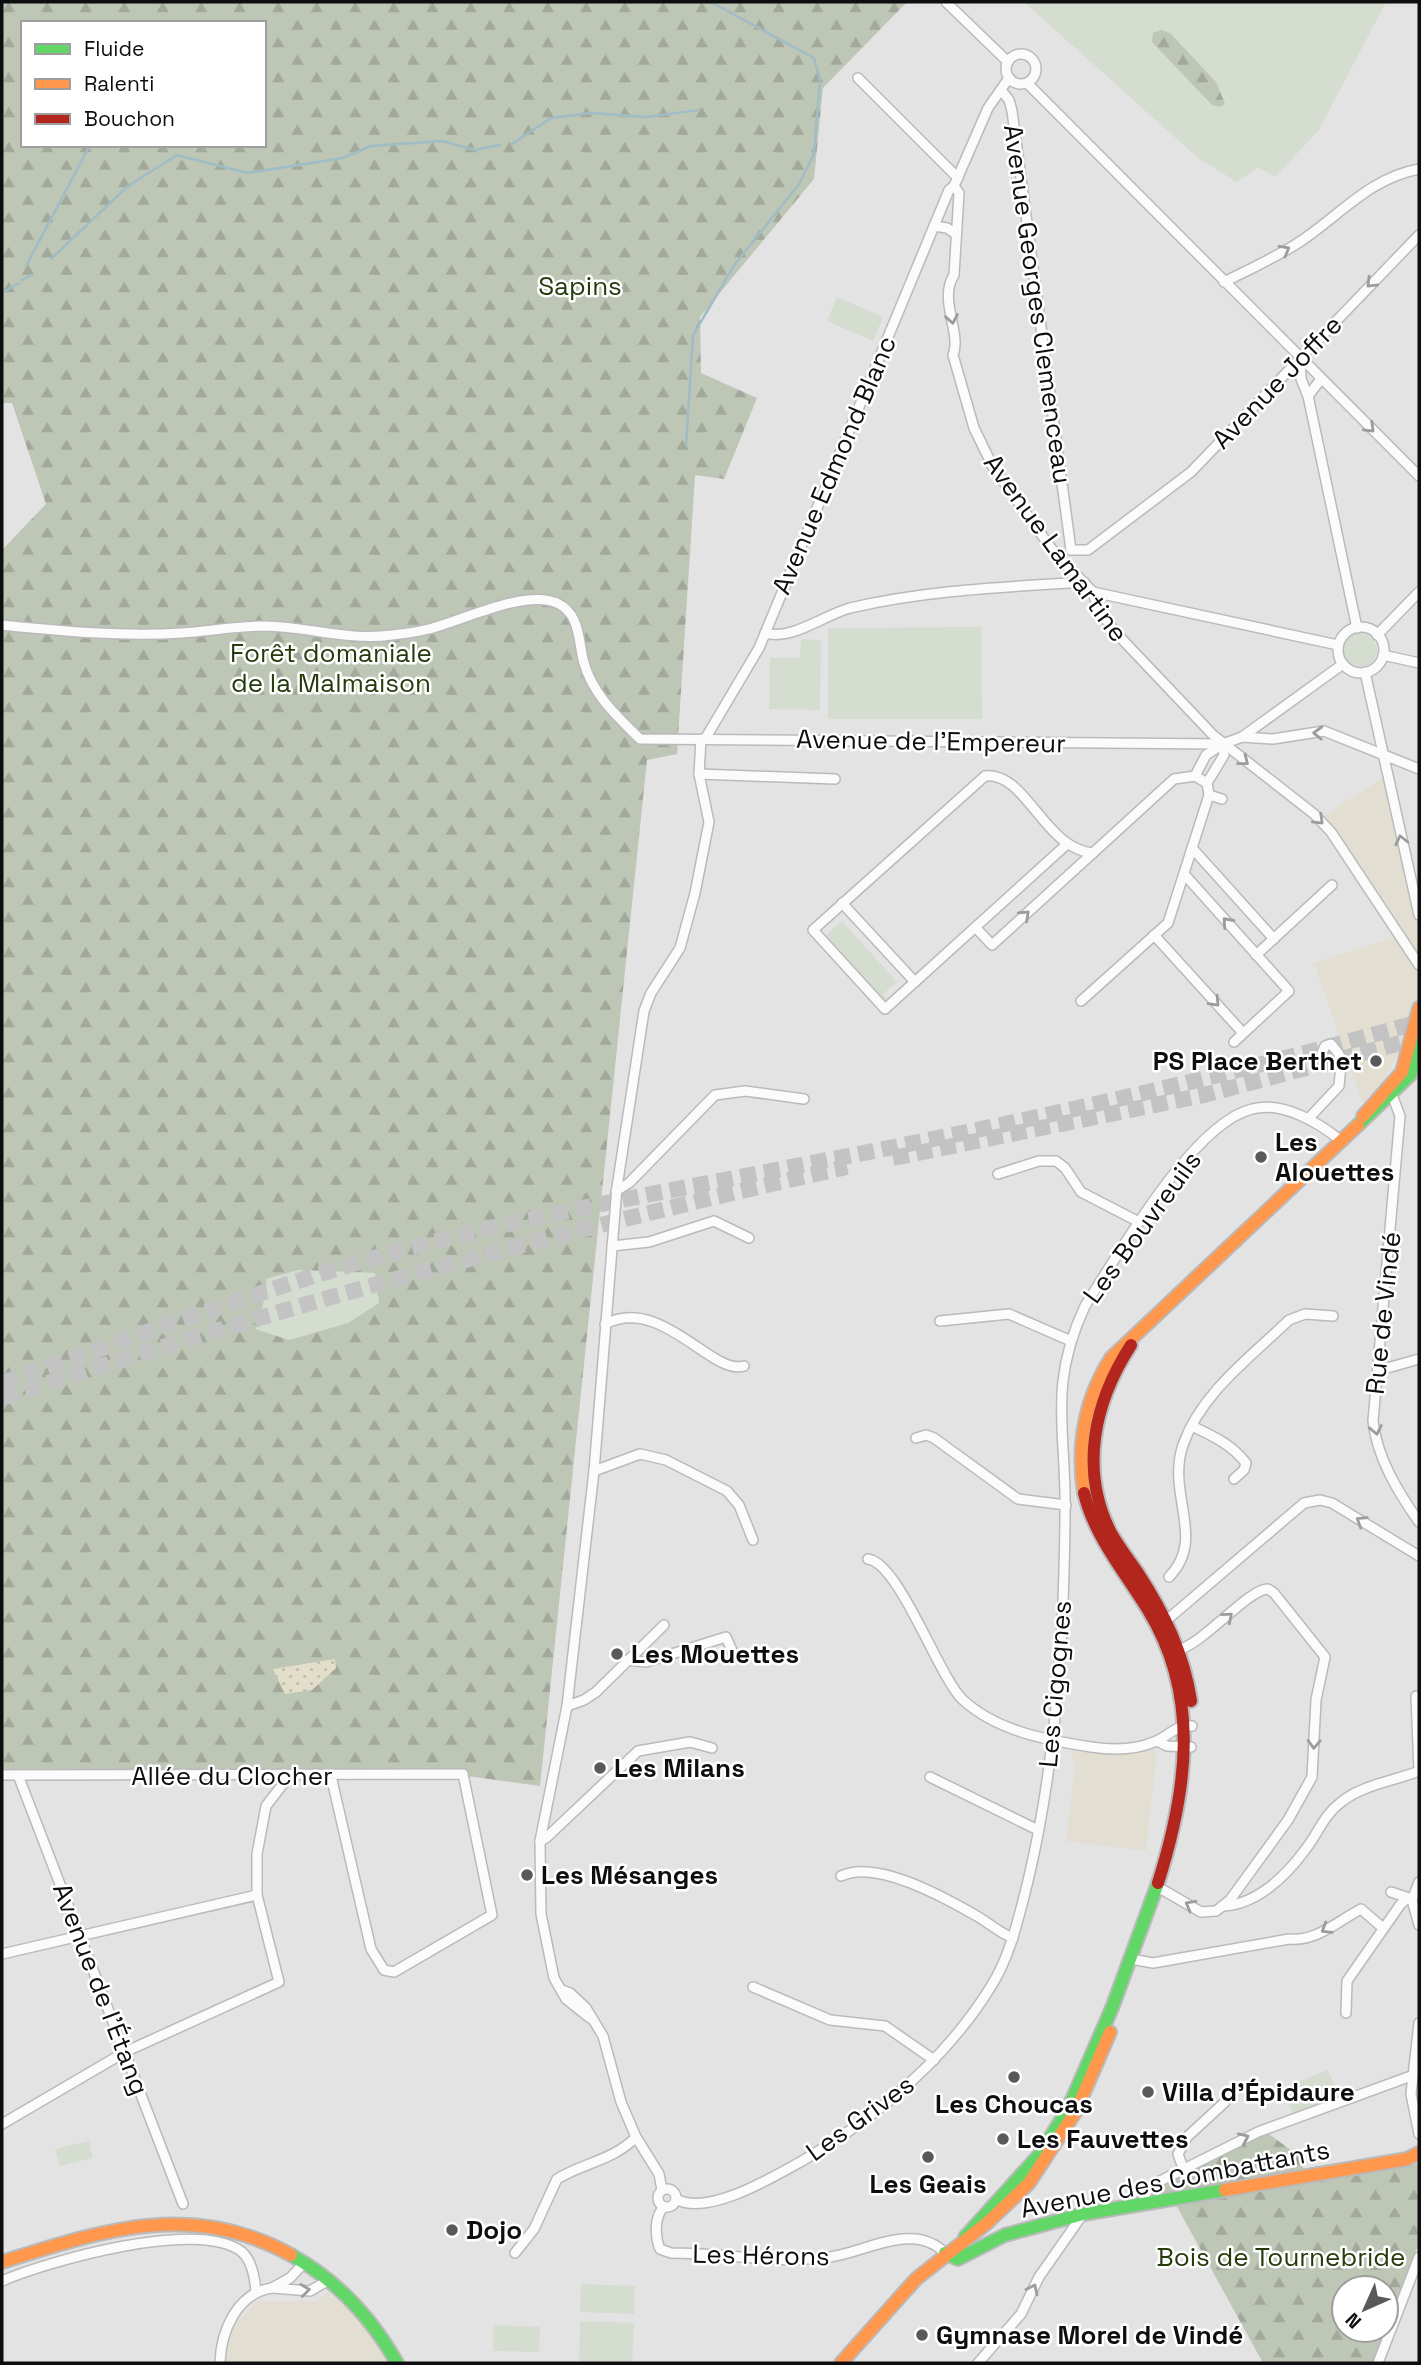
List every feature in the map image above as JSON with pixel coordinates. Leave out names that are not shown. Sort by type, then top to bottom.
[{"type":"street","points":[[946,2],[1007,62],[1009,78],[1014,82],[1027,83],[1321,380],[1419,475]]},
{"type":"street","points":[[1007,62],[1011,57],[1023,54],[1034,60],[1036,73],[1027,83]]},
{"type":"street","points":[[858,78],[956,182]]},
{"type":"street","name":"Avenue Edmond Blanc","points":[[703,739],[750,665],[765,633],[949,190],[956,182],[988,108],[1009,78]]},
{"type":"street","name":"Avenue Georges Clemenceau","points":[[1001,90],[1009,100],[1012,111],[1070,551]]},
{"type":"street","points":[[1224,282],[1300,242],[1369,188],[1401,173],[1419,169]]},
{"type":"street","name":"Avenue Lamartine","points":[[956,182],[959,193],[954,275],[950,282],[950,325],[954,331],[956,348],[953,355],[974,428],[993,467],[1054,552],[1093,592],[1098,610],[1118,635],[1223,744],[1314,814],[1331,832],[1419,965]]},
{"type":"street","points":[[934,226],[947,228],[956,237]]},
{"type":"street","name":"Avenue Joffre","points":[[1070,551],[1088,550],[1191,472],[1419,235]]},
{"type":"street","points":[[1300,358],[1301,379],[1308,396],[1357,628]]},
{"type":"street","points":[[1308,396],[1321,380]]},
{"type":"street","points":[[1063,559],[1070,551]]},
{"type":"street","points":[[765,633],[784,635],[834,613],[889,599],[1084,582]]},
{"type":"street","points":[[1093,592],[1338,645]]},
{"type":"street","points":[[1377,635],[1419,592]]},
{"type":"street","name":"Avenue de l'Empereur","points":[[2,625],[74,634],[182,633],[234,626],[279,626],[338,636],[390,636],[429,629],[520,602],[547,600],[559,604],[570,613],[578,631],[584,663],[593,686],[608,707],[640,739],[1223,744]]},
{"type":"street","points":[[1368,628],[1377,635],[1382,642],[1383,655],[1374,668],[1365,672],[1350,670],[1343,664],[1338,645],[1347,632],[1368,628]]},
{"type":"street","points":[[1383,655],[1419,663]]},
{"type":"street","points":[[1195,776],[1206,755],[1223,744],[1242,737],[1343,664]]},
{"type":"street","points":[[1365,672],[1419,915]]},
{"type":"street","points":[[1242,737],[1273,739],[1324,731],[1419,769]]},
{"type":"street","points":[[662,2190],[672,2190],[676,2199],[673,2205],[664,2207],[658,2199],[662,2190],[659,2174],[636,2137],[615,2085],[603,2036],[554,1978],[541,1914],[540,1841],[567,1706],[594,1471],[617,1191],[644,1011],[650,993],[680,948],[695,893],[709,822],[699,774],[703,739]]},
{"type":"street","points":[[1081,1001],[1168,923],[1209,795],[1207,783],[1224,755],[1223,744]]},
{"type":"street","points":[[699,774],[835,779]]},
{"type":"street","points":[[1066,845],[885,1009],[813,930],[976,781],[994,776],[1010,783],[1066,845],[1093,853]]},
{"type":"street","points":[[976,928],[992,945],[1174,779],[1195,776],[1207,783]]},
{"type":"street","points":[[1209,795],[1222,799]]},
{"type":"street","points":[[1192,848],[1274,939]]},
{"type":"street","points":[[1184,874],[1289,991],[1234,1042]]},
{"type":"street","points":[[1256,955],[1332,885]]},
{"type":"street","points":[[842,903],[915,982]]},
{"type":"street","points":[[1154,935],[1244,1033]]},
{"type":"street","points":[[1410,1075],[1419,1008]]},
{"type":"street","points":[[841,2363],[913,2282],[965,2237],[987,2223],[1054,2151],[1094,2077],[1179,1828],[1188,1746],[1187,1674],[1164,1623],[1109,1527],[1093,1470],[1096,1417],[1114,1371],[1136,1335],[1410,1075],[1419,1036]]},
{"type":"street","points":[[1309,1118],[1339,1086],[1339,1054],[1331,1044],[1325,1046],[1322,1053]]},
{"type":"street","points":[[617,1191],[629,1183],[715,1095],[745,1091],[804,1099]]},
{"type":"street","name":"Rue de Vindé","points":[[1390,1092],[1400,1116],[1380,1370],[1373,1409],[1375,1432],[1394,1483],[1419,1522]]},
{"type":"street","name":"Les Bouvreuils","points":[[1059,1425],[1062,1376],[1071,1341],[1085,1306],[1168,1182],[1214,1130],[1255,1108],[1309,1118],[1340,1140]]},
{"type":"street","points":[[998,1174],[1039,1161],[1056,1161],[1065,1168],[1081,1192],[1139,1222]]},
{"type":"street","points":[[612,1246],[649,1242],[713,1221],[733,1228],[749,1238]]},
{"type":"street","points":[[940,1321],[1009,1314],[1071,1341]]},
{"type":"street","points":[[1169,1577],[1186,1554],[1188,1539],[1178,1491],[1178,1467],[1182,1446],[1192,1426],[1216,1391],[1289,1320],[1305,1314],[1333,1315]]},
{"type":"street","points":[[605,1324],[635,1318],[652,1320],[715,1357],[736,1367],[744,1366]]},
{"type":"street","points":[[1380,1370],[1419,1359]]},
{"type":"street","name":"Les Cigognes","points":[[1001,1968],[1013,1938],[1039,1840],[1038,1830],[1058,1698],[1066,1505],[1059,1425]]},
{"type":"street","points":[[1192,1426],[1230,1445],[1246,1463],[1244,1470],[1234,1479]]},
{"type":"street","points":[[916,1438],[926,1435],[934,1438],[1018,1499],[1066,1505]]},
{"type":"street","points":[[594,1471],[640,1454],[666,1460],[727,1490],[739,1505],[753,1540]]},
{"type":"street","points":[[1164,1623],[1293,1512],[1311,1501],[1332,1503],[1419,1556]]},
{"type":"street","points":[[868,1559],[880,1563],[893,1582],[926,1635],[950,1684],[964,1700],[1004,1726],[1113,1749],[1157,1741],[1165,1733],[1189,1726]]},
{"type":"street","points":[[1175,1651],[1194,1645],[1254,1595],[1268,1589],[1325,1657],[1316,1700],[1312,1777],[1288,1820],[1224,1906]]},
{"type":"street","points":[[567,1706],[590,1696],[664,1625]]},
{"type":"street","points":[[627,1660],[646,1662],[726,1637],[734,1655]]},
{"type":"street","points":[[1159,1890],[1209,1914],[1224,1906],[1257,1897],[1305,1850],[1321,1822],[1342,1801],[1355,1793],[1419,1771],[1416,1696]]},
{"type":"street","points":[[1157,1741],[1167,1746],[1188,1746]]},
{"type":"street","points":[[540,1841],[638,1751],[690,1742],[712,1748]]},
{"type":"street","name":"Allée du Clocher","points":[[2,1775],[463,1774],[492,1915],[394,1972],[384,1970],[371,1950],[331,1776]]},
{"type":"street","name":"Avenue de l'Étang","points":[[18,1775],[183,2204]]},
{"type":"street","points":[[2,2124],[125,2052],[279,1982],[257,1895],[257,1854],[266,1806],[289,1776]]},
{"type":"street","points":[[930,1777],[1038,1830]]},
{"type":"street","points":[[841,1876],[868,1871],[896,1878],[962,1908],[1013,1938]]},
{"type":"street","points":[[1419,1882],[1411,1899],[1419,1925]]},
{"type":"street","points":[[1391,1892],[1411,1899]]},
{"type":"street","points":[[2,1954],[257,1895]]},
{"type":"street","points":[[1346,2013],[1347,1981],[1403,1901],[1411,1899]]},
{"type":"street","points":[[1134,1960],[1153,1962],[1289,1939],[1301,1940],[1320,1933],[1361,1909],[1383,1928]]},
{"type":"street","name":"Les Grives","points":[[676,2199],[689,2205],[706,2204],[782,2172],[829,2145],[888,2104],[956,2036],[1001,1968]]},
{"type":"street","points":[[753,1987],[830,2020],[885,2026],[934,2060]]},
{"type":"street","points":[[1419,2023],[1411,2076],[1411,2094],[1419,2134]]},
{"type":"street","points":[[1144,2204],[1144,2197],[1150,2186],[1258,2132],[1411,2076]]},
{"type":"street","points":[[1183,2168],[1178,2154],[1187,2137],[1225,2102]]},
{"type":"street","points":[[515,2253],[534,2229],[557,2179],[607,2158],[625,2148],[636,2137]]},
{"type":"street","name":"Avenue des Combattants","points":[[945,2253],[958,2259],[1004,2235],[1083,2214],[1407,2159],[1419,2153]]},
{"type":"street","name":"Les Hérons","points":[[664,2207],[657,2215],[657,2241],[660,2249],[671,2253],[820,2259],[854,2253],[894,2240],[919,2238],[945,2253]]},
{"type":"street","points":[[978,2363],[1021,2314],[1039,2277],[1083,2214]]},
{"type":"street","points":[[2,2262],[142,2226],[179,2222],[208,2225],[246,2235],[304,2262],[329,2280],[372,2320],[397,2363]]},
{"type":"street","points":[[2,2281],[25,2271],[137,2243],[180,2239],[226,2245],[240,2250],[250,2263],[256,2292]]},
{"type":"street","points":[[1378,2363],[1419,2257]]},
{"type":"street","points":[[220,2363],[222,2338],[229,2322],[256,2292],[272,2288],[290,2278],[304,2262]]},
{"type":"street","points":[[272,2288],[310,2291],[329,2280]]},
{"type":"shaded area","points":[[1024,2],[1386,2],[1319,130],[1275,177],[1258,167],[1237,182],[1198,158]]},
{"type":"shaded area","points":[[837,297],[883,317],[873,341],[827,321]]},
{"type":"shaded area","points":[[981,627],[982,719],[828,719],[828,628]]},
{"type":"shaded area","points":[[1360,633],[1372,638],[1377,650],[1372,662],[1360,667],[1348,662],[1343,650],[1348,638]]},
{"type":"shaded area","points":[[801,639],[821,640],[820,710],[769,709],[770,658],[800,658]]},
{"type":"shaded area","points":[[1387,775],[1419,915],[1419,1041],[1403,1034],[1399,1052],[1384,1081],[1362,1102],[1314,963],[1400,935],[1319,819]]},
{"type":"shaded area","points":[[842,921],[897,982],[883,994],[888,1000],[885,1001],[824,937]]},
{"type":"shaded area","points":[[298,1270],[375,1273],[379,1303],[348,1323],[289,1340],[256,1329],[267,1290],[266,1279]]},
{"type":"shaded area","points":[[1069,1741],[1090,1747],[1153,1742],[1156,1759],[1146,1851],[1066,1841],[1075,1767]]},
{"type":"shaded area","points":[[1328,2070],[1339,2096],[1293,2114],[1282,2088]]},
{"type":"shaded area","points":[[89,2141],[93,2158],[60,2166],[55,2149]]},
{"type":"shaded area","points":[[581,2284],[635,2286],[634,2314],[580,2312]]},
{"type":"shaded area","points":[[328,2292],[368,2327],[388,2363],[225,2363],[233,2327],[257,2301],[318,2301]]},
{"type":"shaded area","points":[[580,2321],[634,2323],[632,2363],[579,2363]]},
{"type":"shaded area","points":[[493,2325],[540,2327],[539,2352],[493,2351]]},
{"type":"green space","name":"Forêt domaniale de la Malmaison","points":[[2,2],[907,2],[823,88],[814,179],[700,317],[701,373],[757,398],[724,479],[695,475],[677,754],[647,760],[540,1786],[467,1776],[455,1779],[337,1771],[2,1772],[2,550],[46,504],[12,403],[2,403]],"holes":[[[298,1270],[375,1273],[379,1303],[348,1323],[289,1340],[256,1329],[267,1290],[266,1279]]]},
{"type":"green space","points":[[1161,30],[1170,33],[1216,82],[1225,104],[1220,107],[1212,105],[1152,42],[1153,33]]},
{"type":"green space","points":[[1269,2134],[1299,2156],[1304,2171],[1153,2200],[1151,2191],[1193,2166],[1241,2142]]},
{"type":"green space","name":"Bois de Tournebride","points":[[1419,2164],[1419,2243],[1400,2293],[1400,2274],[1330,2274],[1330,2344],[1379,2344],[1372,2363],[1263,2363],[1176,2205]]},
{"type":"sand","points":[[335,1659],[336,1668],[312,1690],[285,1694],[273,1669]]},
{"type":"waterway","points":[[686,445],[693,335],[735,264],[799,184],[814,154],[820,80],[814,58],[711,2]]},
{"type":"waterway","points":[[512,144],[551,118],[591,113],[646,117],[699,110]]},
{"type":"waterway","points":[[51,259],[128,186],[177,155],[247,173],[343,158],[371,146],[442,141],[475,150],[500,145]]},
{"type":"waterway","points":[[26,266],[89,147]]},
{"type":"waterway","points":[[22,280],[30,276]]},
{"type":"waterway","points":[[2,293],[19,283]]},
{"type":"tunnel","points":[[2,1383],[284,1285],[457,1236],[575,1209],[1055,1113],[1238,1070],[1419,1022]]},
{"type":"tunnel","points":[[893,1158],[1204,1095],[1419,1038]]},
{"type":"tunnel","points":[[2,1398],[211,1332],[421,1272],[633,1217],[847,1167]]},
{"type":"traffic: fast","points":[[1358,1125],[1410,1075],[1419,1036]]},
{"type":"traffic: fast","points":[[965,2237],[1040,2154],[1068,2109],[1112,2008],[1158,1883]]},
{"type":"traffic: fast","points":[[945,2253],[958,2259],[1005,2235],[1083,2214],[1225,2190]]},
{"type":"traffic: fast","points":[[291,2255],[324,2276],[352,2301],[376,2330],[397,2363]]},
{"type":"traffic: slow","points":[[1363,1116],[1402,1072],[1419,1008]]},
{"type":"traffic: slow","points":[[1084,1493],[1082,1458],[1085,1423],[1095,1390],[1111,1358],[1358,1125]]},
{"type":"traffic: slow","points":[[841,2363],[916,2279],[987,2223],[1029,2183],[1076,2111],[1110,2032]]},
{"type":"traffic: slow","points":[[1225,2190],[1407,2159],[1419,2153]]},
{"type":"traffic: slow","points":[[2,2262],[112,2231],[183,2225],[218,2228],[254,2238],[291,2255]]},
{"type":"traffic: jam","points":[[1131,1345],[1118,1367],[1100,1413],[1095,1437],[1095,1485],[1111,1533],[1147,1588],[1172,1634],[1191,1701]]},
{"type":"traffic: jam","points":[[1084,1493],[1103,1540],[1148,1610],[1165,1643],[1176,1676],[1184,1744],[1182,1779],[1158,1883]]},
{"type":"place","name":"PS Place Berthet","points":[[1376,1061]]},
{"type":"place","name":"Les Alouettes","points":[[1261,1157]]},
{"type":"place","name":"Les Mouettes","points":[[617,1654]]},
{"type":"place","name":"Les Milans","points":[[600,1768]]},
{"type":"place","name":"Les Mésanges","points":[[527,1875]]},
{"type":"place","name":"Les Choucas","points":[[1014,2077]]},
{"type":"place","name":"Villa d'Épidaure","points":[[1148,2092]]},
{"type":"place","name":"Les Fauvettes","points":[[1003,2139]]},
{"type":"place","name":"Les Geais","points":[[928,2157]]},
{"type":"place","name":"Dojo","points":[[452,2230]]},
{"type":"place","name":"Gymnase Morel de Vindé","points":[[922,2335]]},
{"type":"park label","name":"Sapins","points":[[580,286]]}]
